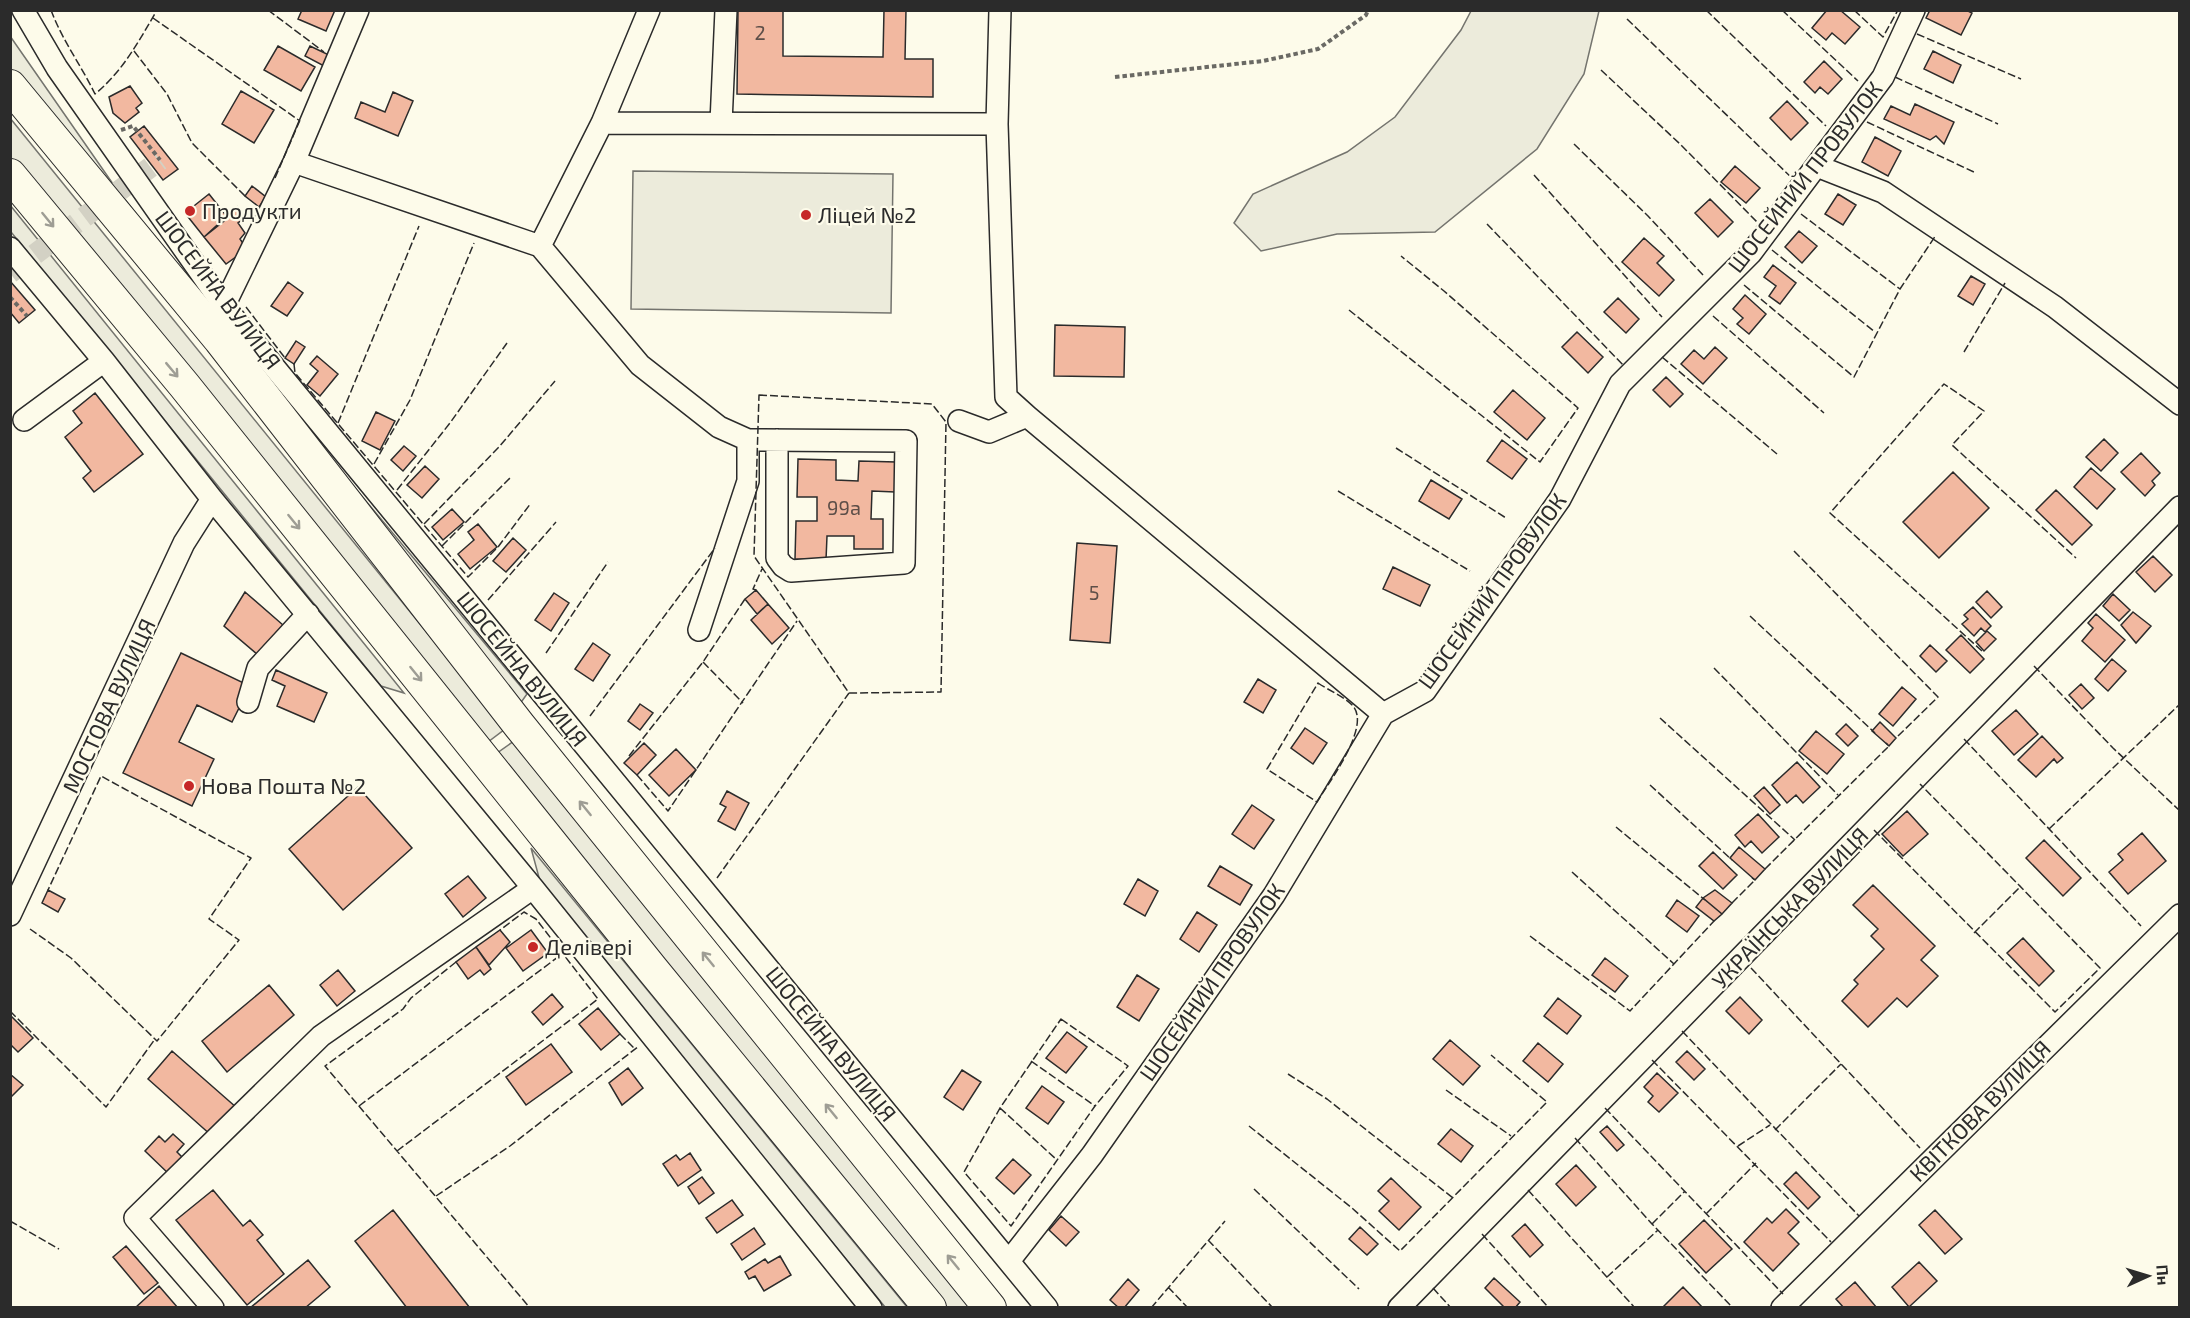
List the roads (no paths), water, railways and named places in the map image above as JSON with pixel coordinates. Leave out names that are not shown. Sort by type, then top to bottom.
[{"type":"highway","points":[[10,86],[220,340],[519,725],[990,1308]]},
{"type":"highway","points":[[10,175],[184,385],[652,969],[930,1308]]},
{"type":"street","name":"ШОСЕЙНА ВУЛИЦЯ","points":[[23,10],[57,68],[224,306],[1047,1308]]},
{"type":"street","points":[[224,306],[294,162],[358,10]]},
{"type":"street","points":[[540,246],[602,123],[649,10]]},
{"type":"street","points":[[721,123],[726,10]]},
{"type":"street","points":[[1000,10],[997,124],[1006,397],[1383,714]]},
{"type":"street","name":"ШОСЕЙНИЙ ПРОВУЛОК","points":[[1010,1261],[1092,1155],[1274,895],[1383,714],[1425,691],[1560,499],[1620,384],[1751,253],[1883,77],[1914,10]]},
{"type":"street","points":[[602,123],[997,124]]},
{"type":"street","points":[[294,162],[540,246],[640,364],[719,427],[748,440],[777,440],[906,441],[904,563],[791,571],[783,566],[777,558],[777,440]]},
{"type":"street","points":[[1817,166],[1883,192],[2055,307],[2180,405]]},
{"type":"street","points":[[10,248],[104,361],[212,499],[533,888],[871,1308]]},
{"type":"street","points":[[24,420],[104,361]]},
{"type":"street","points":[[959,421],[990,432],[1027,416]]},
{"type":"street","points":[[699,630],[748,481],[748,440]]},
{"type":"street","name":"МОСТОВА ВУЛИЦЯ","points":[[10,915],[184,543],[212,499]]},
{"type":"street","name":"УКРАЇНСЬКА ВУЛИЦЯ","points":[[1399,1308],[2180,507]]},
{"type":"street","points":[[248,702],[258,668],[308,614]]},
{"type":"street","points":[[213,1308],[135,1218],[321,1036],[533,888]]},
{"type":"street","name":"КВІТКОВА ВУЛИЦЯ","points":[[1782,1308],[2180,915]]},
{"type":"tunnel","points":[[10,273],[160,160]]},
{"type":"place","name":"Продукти","points":[[190,211]]},
{"type":"place","name":"Ліцей №2","points":[[806,215]]},
{"type":"place","name":"Нова Пошта №2","points":[[189,786]]},
{"type":"place","name":"Делівері","points":[[533,947]]}]
